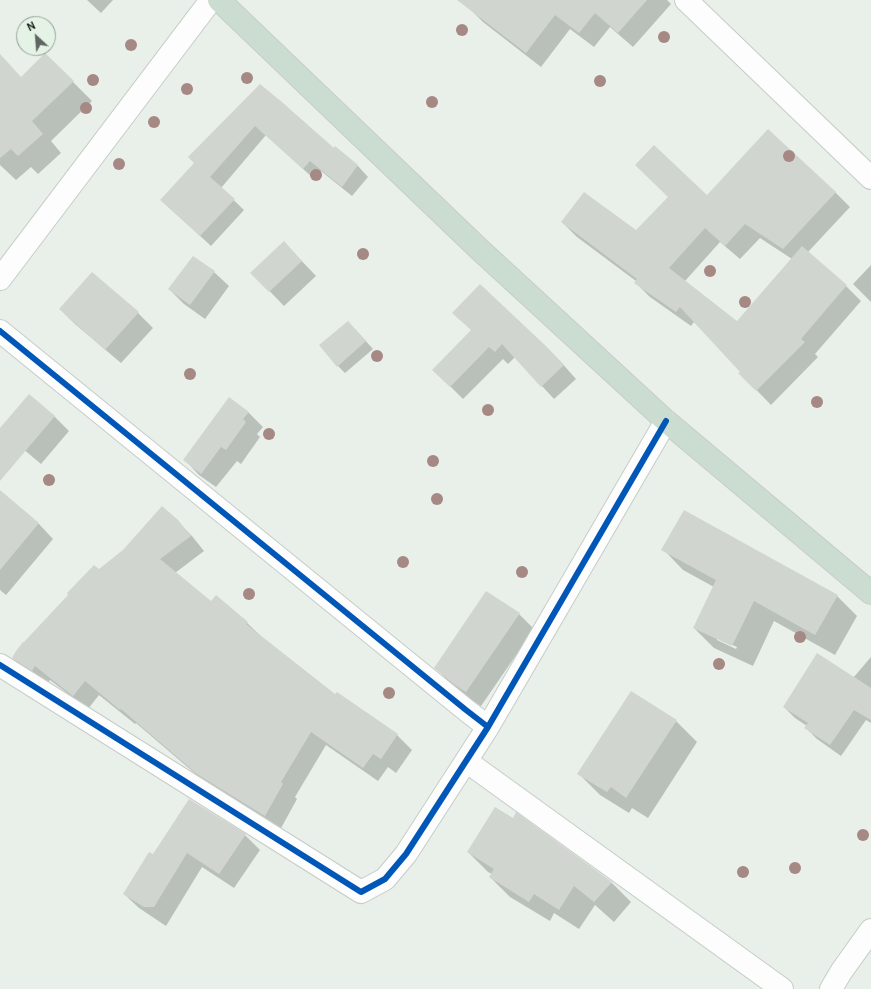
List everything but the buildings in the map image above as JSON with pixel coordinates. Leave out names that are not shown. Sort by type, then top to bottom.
[{"type":"highway","points":[[219,0],[479,248],[666,421],[871,593]]},
{"type":"street","points":[[0,279],[211,0]]},
{"type":"street","points":[[686,0],[871,178]]},
{"type":"street","points":[[0,331],[488,727]]},
{"type":"street","points":[[0,665],[361,892],[385,879],[406,854],[488,727],[666,421]]},
{"type":"street","points":[[466,761],[782,989]]},
{"type":"street","points":[[830,989],[871,930]]},
{"type":"cycle path","points":[[0,331],[488,727]]},
{"type":"cycle path","points":[[0,665],[361,892],[385,879],[406,854],[488,727],[666,421]]}]
